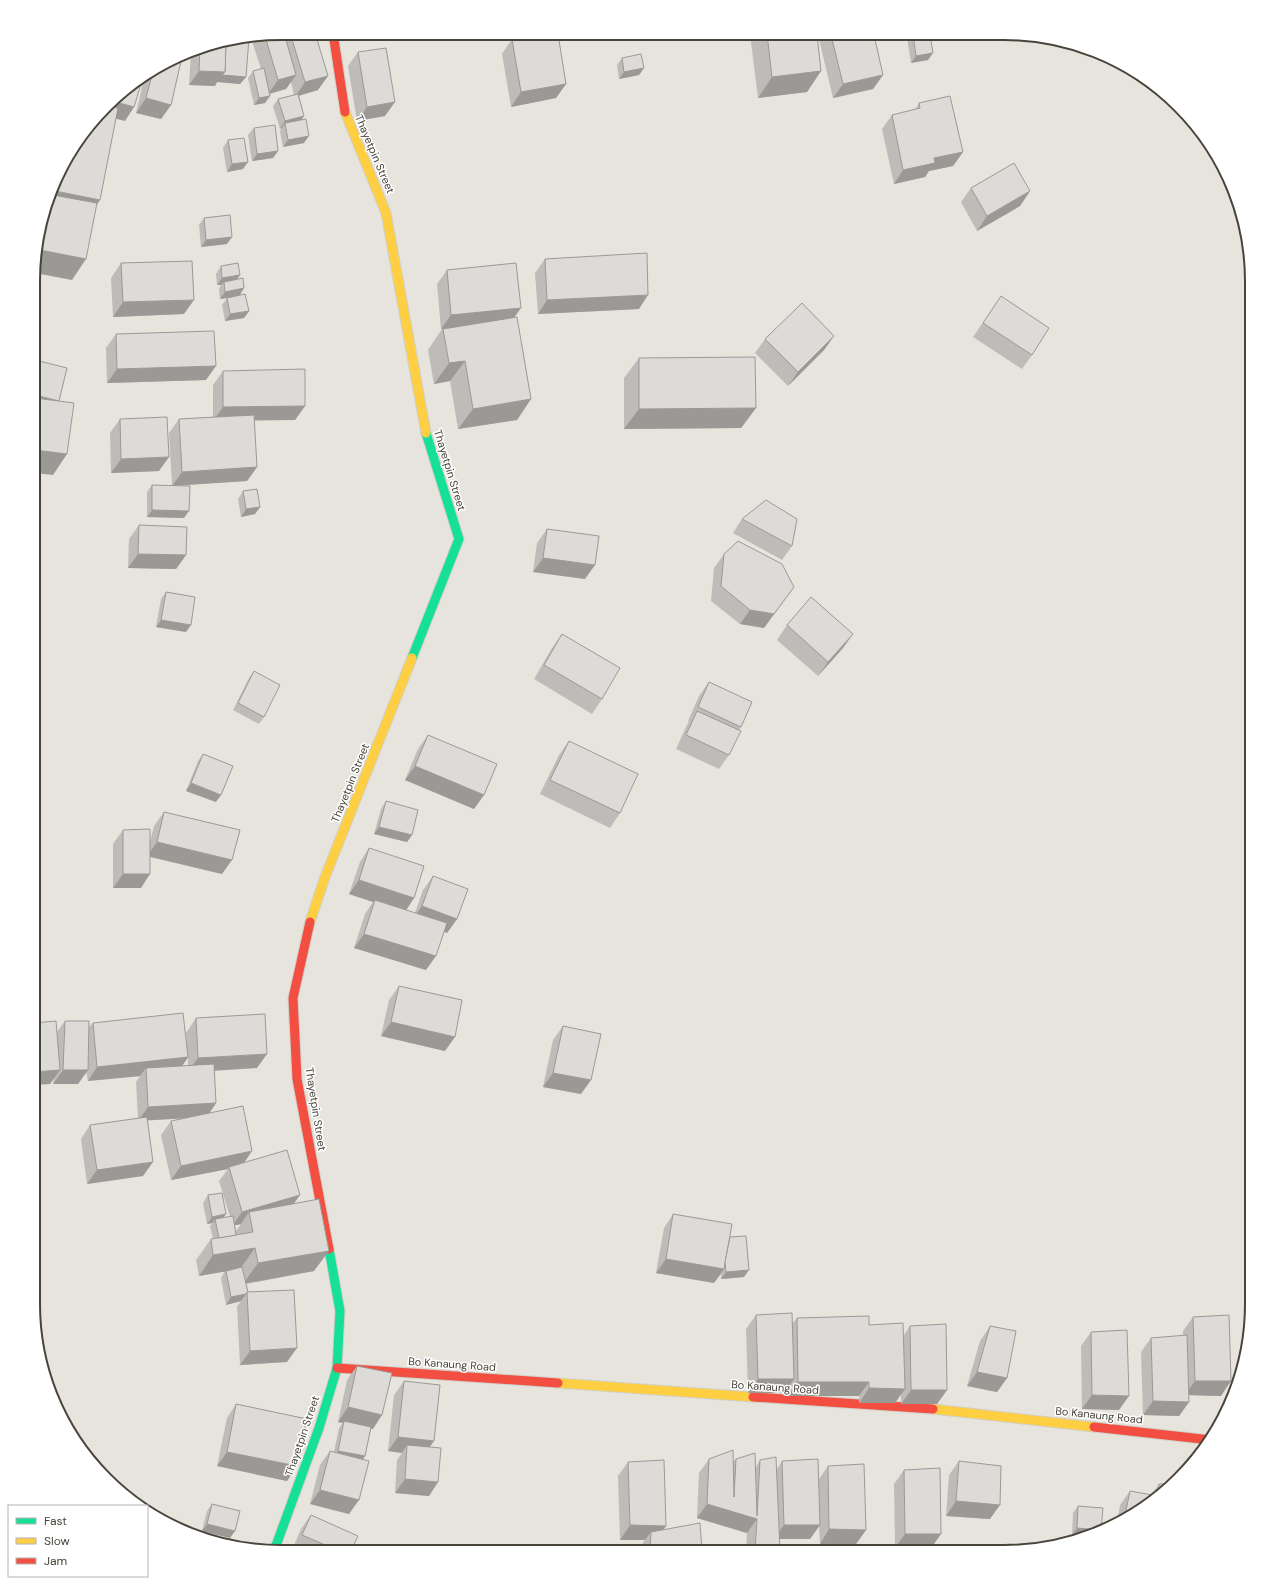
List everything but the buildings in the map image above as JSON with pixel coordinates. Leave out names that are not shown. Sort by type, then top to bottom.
[{"type":"street","name":"Thayetpin Street","points":[[277,1545],[318,1428],[337,1368],[340,1311],[297,1079],[293,998],[307,933],[325,877],[459,539],[427,439],[386,213],[345,114],[334,40]]},
{"type":"street","name":"Bo Kanaung Road","points":[[337,1368],[955,1411],[1203,1439]]},
{"type":"shaded area","points":[[281,40],[1004,40],[1035,42],[1066,48],[1096,58],[1111,65],[1151,90],[1185,122],[1213,160],[1227,189],[1237,219],[1240,234],[1243,250],[1245,281],[1245,1304],[1243,1335],[1240,1351],[1237,1366],[1227,1396],[1213,1424],[1195,1451],[1163,1485],[1124,1513],[1096,1527],[1066,1537],[1035,1543],[1004,1545],[281,1545],[250,1543],[234,1540],[219,1537],[189,1527],[160,1513],[134,1495],[100,1463],[72,1424],[58,1396],[48,1366],[45,1351],[42,1335],[40,1304],[40,281],[42,250],[46,227],[106,116],[122,100],[160,72],[189,58],[219,48],[250,42]]},
{"type":"traffic: fast","points":[[412,658],[459,539],[426,433]]},
{"type":"traffic: fast","points":[[276,1545],[319,1428],[337,1368],[340,1311],[329,1249]]},
{"type":"traffic: slow","points":[[345,112],[386,213],[426,433]]},
{"type":"traffic: slow","points":[[310,922],[325,877],[412,658]]},
{"type":"traffic: slow","points":[[558,1383],[753,1397]]},
{"type":"traffic: slow","points":[[933,1409],[1094,1427]]},
{"type":"traffic: jam","points":[[334,40],[345,112]]},
{"type":"traffic: jam","points":[[310,922],[293,998],[297,1079],[329,1249]]},
{"type":"traffic: jam","points":[[337,1368],[558,1383]]},
{"type":"traffic: jam","points":[[753,1397],[933,1409]]},
{"type":"traffic: jam","points":[[1094,1427],[1203,1439]]}]
